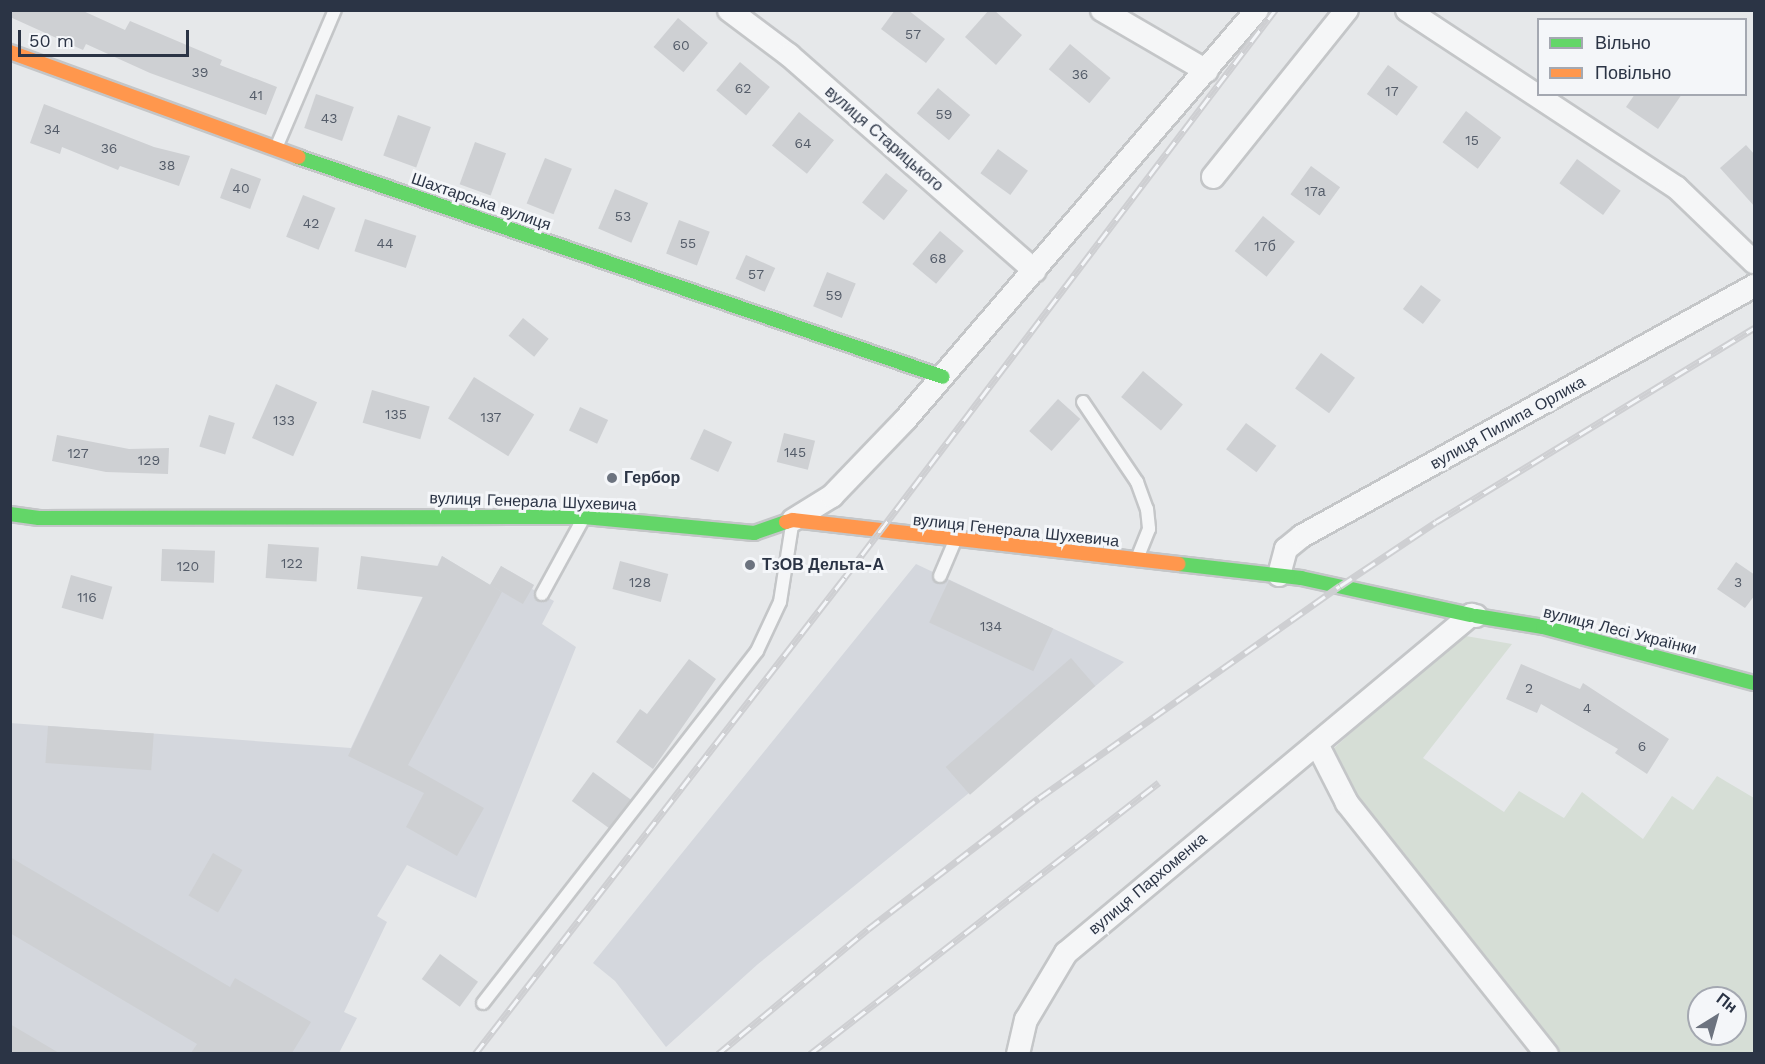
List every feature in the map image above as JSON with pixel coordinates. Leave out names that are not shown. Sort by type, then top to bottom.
[{"type":"street","name":"вулиця Старицького","points":[[729,10],[789,55],[1035,272]]},
{"type":"street","points":[[1102,10],[1207,71]]},
{"type":"street","points":[[793,520],[832,496],[943,377],[1257,10]]},
{"type":"street","points":[[1213,177],[1347,10]]},
{"type":"street","points":[[1407,10],[1537,96]]},
{"type":"street","name":"Шахтарська вулиця","points":[[10,52],[276,149],[943,377]]},
{"type":"street","points":[[1537,96],[1677,188],[1755,262]]},
{"type":"street","name":"вулиця Пилипа Орлика","points":[[1290,577],[1286,549],[1302,536],[1755,286]]},
{"type":"street","name":"вулиця Генерала Шухевича","points":[[10,514],[39,518],[584,517],[754,532],[793,520],[955,541],[1290,577],[1474,616]]},
{"type":"street","name":"вулиця Лесі Українки","points":[[1474,616],[1543,627],[1755,683]]},
{"type":"street","name":"вулиця Пархоменка","points":[[1018,1053],[1026,1020],[1066,953],[1474,616]]},
{"type":"street","points":[[1317,744],[1347,802],[1546,1053]]},
{"type":"lane","points":[[276,149],[335,10]]},
{"type":"lane","points":[[1083,402],[1137,482],[1147,509],[1149,529],[1136,560]]},
{"type":"lane","points":[[542,594],[584,517]]},
{"type":"lane","points":[[483,1003],[757,651],[780,602],[793,520]]},
{"type":"lane","points":[[940,576],[955,541]]},
{"type":"shaded area","points":[[442,556],[490,585],[501,566],[534,585],[532,589],[554,601],[542,624],[576,647],[476,898],[407,865],[377,916],[387,922],[344,1012],[357,1018],[339,1053],[11,1053],[10,723],[351,748]]},
{"type":"shaded area","points":[[916,564],[1124,662],[969,793],[758,964],[666,1047],[615,981],[593,963]]},
{"type":"shaded area","points":[[1460,635],[1512,644],[1423,758],[1504,812],[1519,791],[1564,818],[1582,792],[1643,839],[1672,796],[1693,810],[1717,776],[1754,798],[1754,1053],[1547,1053],[1324,757]]},
{"type":"building","points":[[10,10],[81,10],[125,30],[130,21],[222,60],[220,65],[277,87],[266,115],[150,73],[86,44],[83,50],[10,17]]},
{"type":"building","points":[[895,10],[908,10],[945,39],[926,63],[881,29]]},
{"type":"building","points":[[989,10],[994,10],[1022,35],[996,65],[965,37]]},
{"type":"building","points":[[678,18],[708,43],[683,72],[654,47]]},
{"type":"building","points":[[1070,44],[1111,78],[1089,103],[1049,69]]},
{"type":"building","points":[[740,62],[770,87],[746,115],[716,90]]},
{"type":"building","points":[[1388,65],[1418,87],[1397,116],[1367,94]]},
{"type":"building","points":[[938,88],[970,115],[949,140],[917,113]]},
{"type":"building","points":[[316,94],[354,107],[342,141],[304,128]]},
{"type":"building","points":[[1634,96],[1681,96],[1658,129],[1626,107]]},
{"type":"building","points":[[44,104],[154,147],[190,156],[179,186],[120,166],[118,170],[62,147],[60,154],[30,143]]},
{"type":"building","points":[[1466,111],[1501,137],[1478,169],[1443,142]]},
{"type":"building","points":[[799,112],[834,140],[807,174],[772,145]]},
{"type":"building","points":[[398,115],[431,127],[416,167],[383,155]]},
{"type":"building","points":[[475,142],[506,153],[491,196],[460,184]]},
{"type":"building","points":[[1746,145],[1755,155],[1755,207],[1720,168]]},
{"type":"building","points":[[998,149],[1028,171],[1010,195],[980,173]]},
{"type":"building","points":[[545,158],[572,169],[554,214],[527,203]]},
{"type":"building","points":[[1577,159],[1621,191],[1603,215],[1559,183]]},
{"type":"building","points":[[1311,166],[1340,187],[1320,215],[1290,194]]},
{"type":"building","points":[[231,168],[261,179],[250,209],[220,198]]},
{"type":"building","points":[[886,173],[908,191],[884,220],[862,203]]},
{"type":"building","points":[[615,189],[648,203],[631,243],[598,229]]},
{"type":"building","points":[[303,195],[335,208],[319,250],[286,237]]},
{"type":"building","points":[[1263,216],[1295,242],[1267,277],[1235,251]]},
{"type":"building","points":[[365,219],[416,236],[406,268],[354,251]]},
{"type":"building","points":[[679,220],[710,232],[697,265],[666,254]]},
{"type":"building","points":[[940,231],[964,251],[936,284],[912,264]]},
{"type":"building","points":[[746,255],[775,268],[765,292],[735,279]]},
{"type":"building","points":[[827,272],[856,284],[842,318],[813,306]]},
{"type":"building","points":[[1421,285],[1441,300],[1423,324],[1403,309]]},
{"type":"building","points":[[523,318],[549,339],[534,357],[509,336]]},
{"type":"building","points":[[1321,353],[1355,378],[1329,413],[1295,389]]},
{"type":"building","points":[[1143,371],[1183,404],[1161,430],[1121,397]]},
{"type":"building","points":[[474,377],[534,415],[508,456],[448,419]]},
{"type":"building","points":[[276,384],[317,402],[293,456],[252,438]]},
{"type":"building","points":[[372,390],[430,407],[420,439],[363,423]]},
{"type":"building","points":[[1058,399],[1080,419],[1052,451],[1029,431]]},
{"type":"building","points":[[580,407],[608,420],[597,444],[569,431]]},
{"type":"building","points":[[209,415],[235,423],[225,454],[199,447]]},
{"type":"building","points":[[1246,423],[1276,446],[1256,472],[1226,449]]},
{"type":"building","points":[[704,429],[732,442],[718,472],[690,459]]},
{"type":"building","points":[[784,433],[815,441],[808,470],[777,462]]},
{"type":"building","points":[[57,435],[129,449],[169,448],[168,474],[106,472],[52,461]]},
{"type":"building","points":[[268,544],[319,548],[317,581],[266,578]]},
{"type":"building","points":[[162,549],[215,551],[214,583],[161,581]]},
{"type":"building","points":[[361,556],[438,566],[442,556],[502,592],[408,765],[484,808],[457,856],[406,827],[424,793],[348,756],[423,597],[357,589]]},
{"type":"building","points":[[620,561],[668,574],[661,602],[612,589]]},
{"type":"building","points":[[1736,562],[1755,575],[1755,595],[1745,608],[1717,589]]},
{"type":"building","points":[[501,566],[534,585],[523,604],[490,585]]},
{"type":"building","points":[[71,575],[112,587],[103,620],[62,608]]},
{"type":"building","points":[[949,580],[1053,629],[1033,671],[929,623]]},
{"type":"building","points":[[1071,658],[1095,686],[970,795],[946,767]]},
{"type":"building","points":[[689,659],[716,679],[653,769],[616,742],[640,709],[647,714]]},
{"type":"building","points":[[1521,664],[1580,689],[1583,683],[1669,739],[1647,774],[1615,753],[1618,749],[1541,704],[1537,713],[1506,699]]},
{"type":"building","points":[[48,726],[154,733],[151,770],[45,763]]},
{"type":"building","points":[[593,772],[631,800],[610,829],[572,801]]},
{"type":"building","points":[[213,853],[242,870],[218,912],[188,895]]},
{"type":"building","points":[[10,857],[230,987],[235,978],[311,1022],[292,1053],[191,1053],[197,1044],[10,933]]},
{"type":"building","points":[[440,954],[478,982],[460,1007],[422,979]]},
{"type":"building","points":[[10,1024],[59,1053],[10,1053]]},
{"type":"railway","points":[[475,1054],[845,577],[1275,10]]},
{"type":"railway","points":[[718,1054],[868,929],[1039,798],[1340,586],[1436,522],[1754,328]]},
{"type":"railway","points":[[810,1054],[1159,782]]},
{"type":"traffic: fast","points":[[298,157],[943,377]]},
{"type":"traffic: fast","points":[[10,514],[39,518],[584,517],[754,533],[786,522]]},
{"type":"traffic: fast","points":[[1179,564],[1301,578],[1471,615]]},
{"type":"traffic: fast","points":[[1476,616],[1543,627],[1754,683]]},
{"type":"traffic: slow","points":[[10,52],[298,157]]},
{"type":"traffic: slow","points":[[786,522],[793,520],[1179,564]]},
{"type":"place","name":"Гербор","points":[[612,478]]},
{"type":"place","name":"ТзОВ Дельта-А","points":[[750,565]]}]
